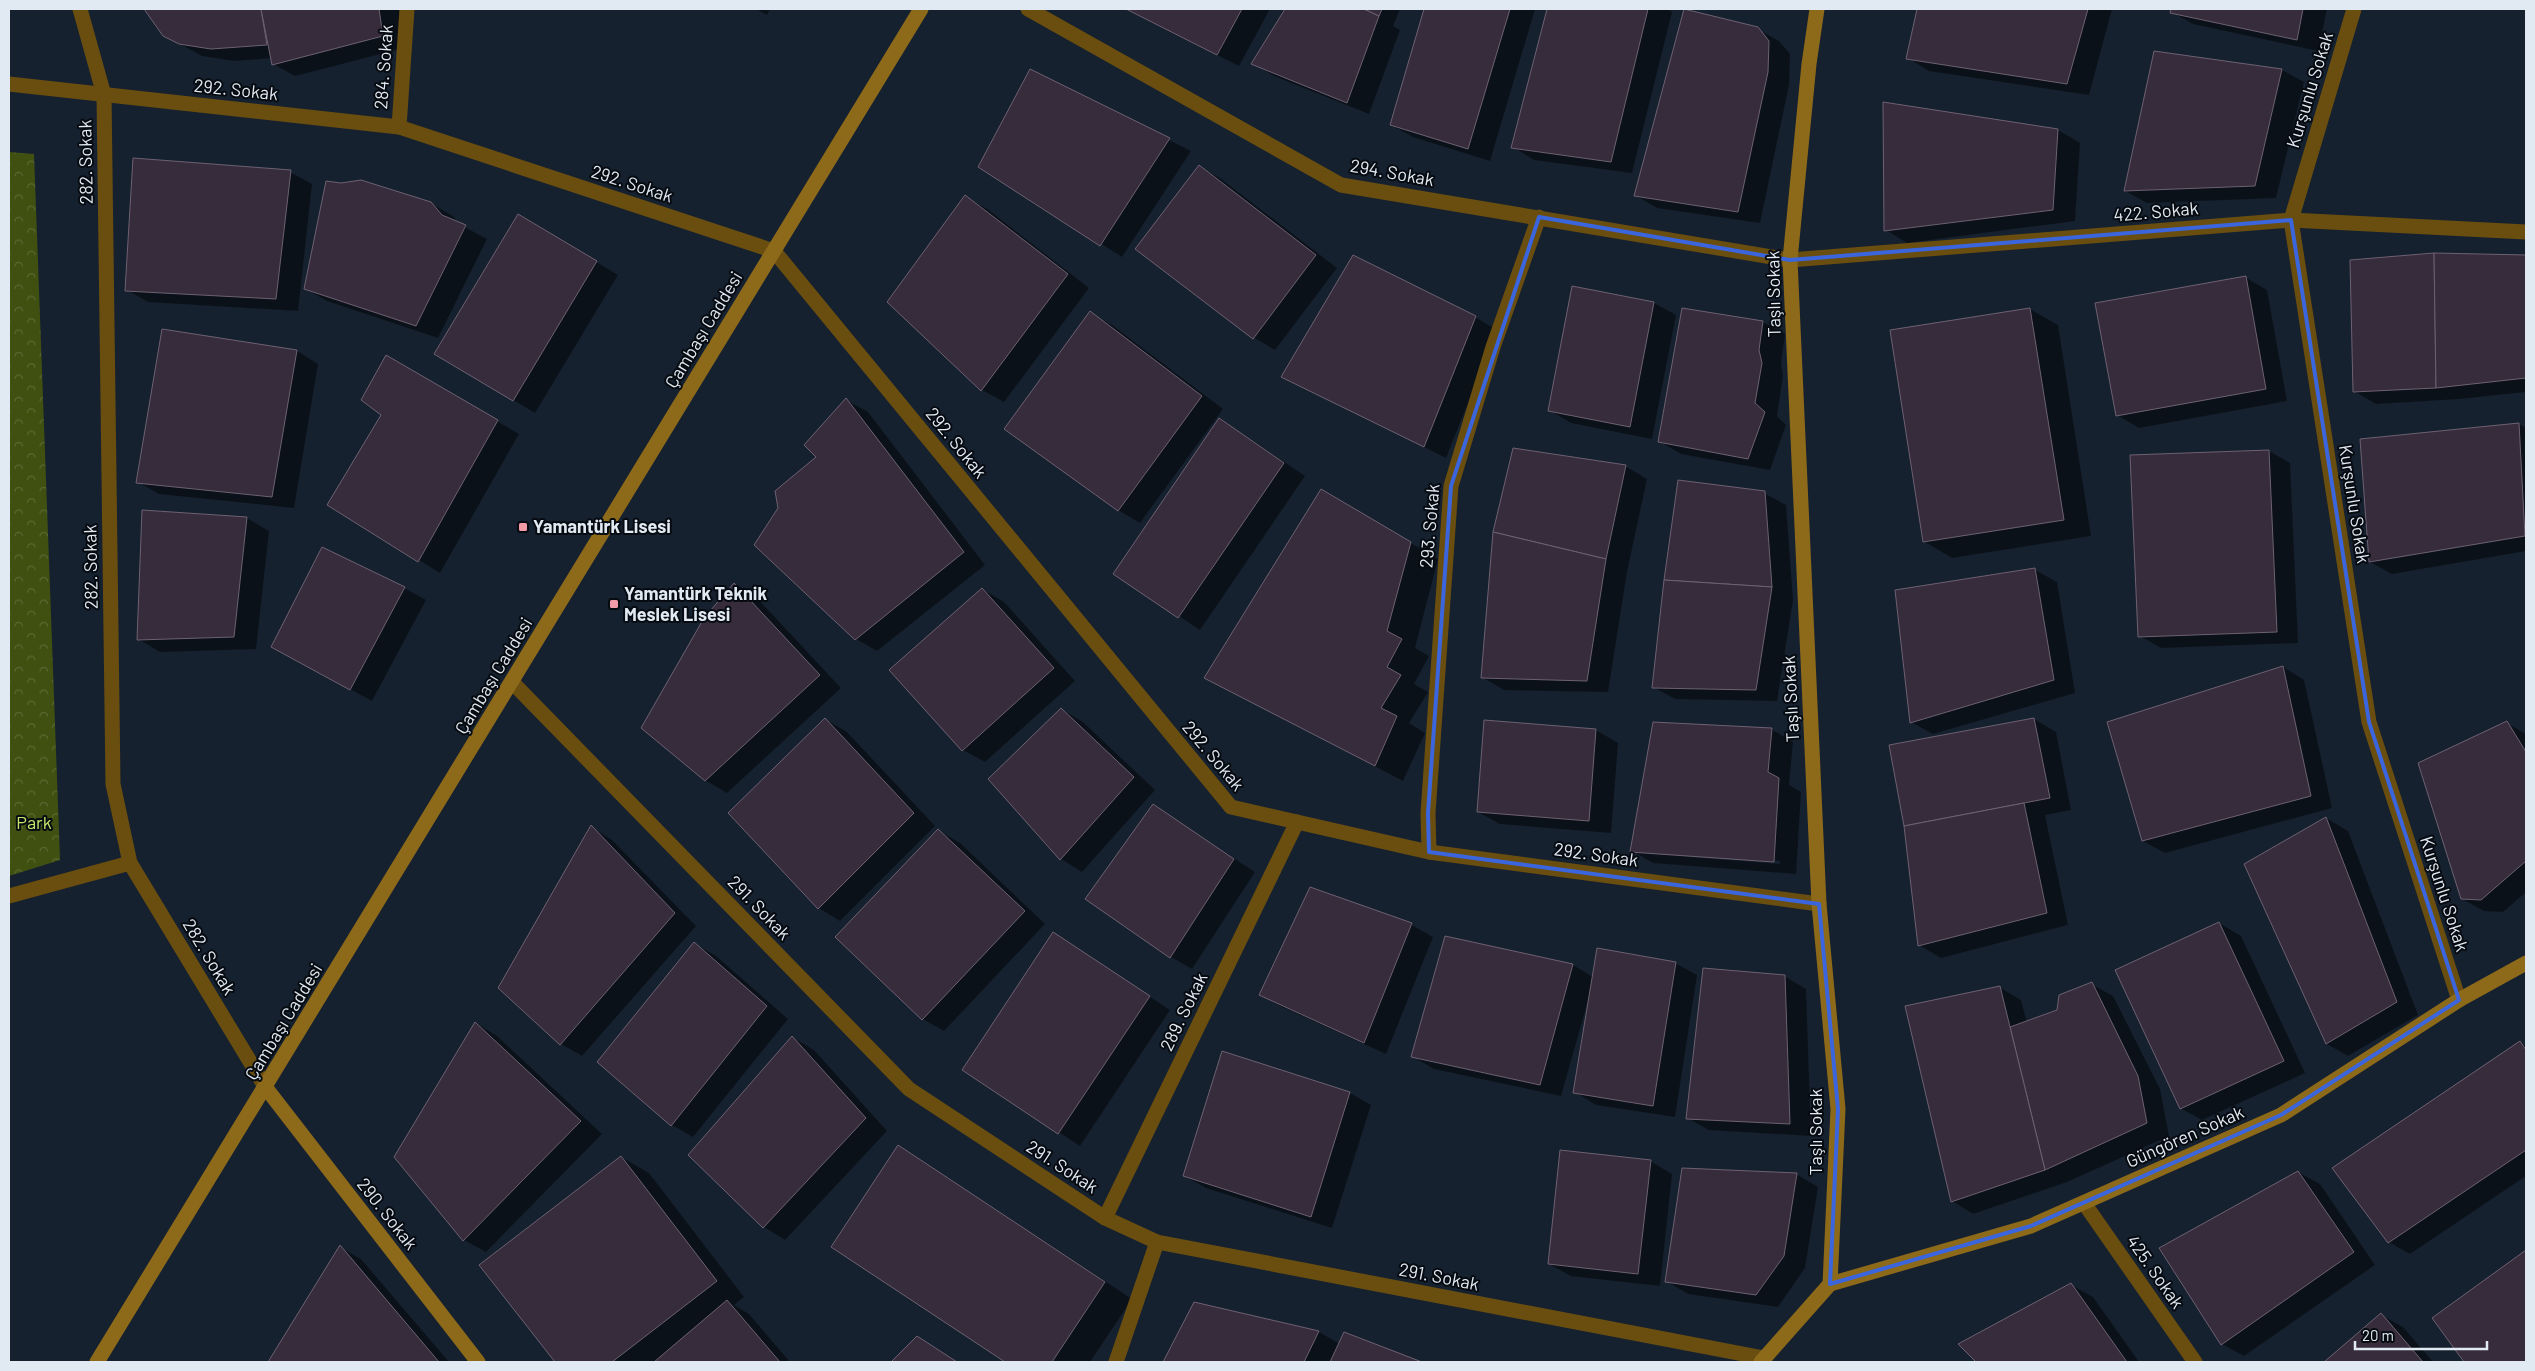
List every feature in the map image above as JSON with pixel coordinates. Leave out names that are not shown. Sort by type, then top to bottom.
[{"type":"street","name":"282. Sokak","points":[[80,9],[104,95],[113,784],[130,862],[266,1088]]},
{"type":"street","name":"284. Sokak","points":[[399,127],[406,9]]},
{"type":"street","name":"Çambaşı Caddesi","points":[[97,1362],[266,1088],[921,9]]},
{"type":"street","name":"294. Sokak","points":[[1028,9],[1341,185],[1790,260]]},
{"type":"street","name":"Taşlı Sokak","points":[[1817,9],[1808,64],[1790,260],[1818,904],[1838,1110],[1830,1284]]},
{"type":"street","name":"Kurşunlu Sokak","points":[[2354,9],[2291,220],[2369,722],[2459,1000]]},
{"type":"street","name":"292. Sokak","points":[[9,84],[399,127],[774,251],[1231,807],[1429,852],[1818,904]]},
{"type":"street","name":"293. Sokak","points":[[1429,852],[1428,813],[1451,486],[1493,347],[1539,217]]},
{"type":"street","name":"422. Sokak","points":[[1790,260],[2291,220],[2526,232]]},
{"type":"street","name":"291. Sokak","points":[[512,682],[909,1089],[1105,1218],[1157,1242],[1762,1360]]},
{"type":"street","name":"289. Sokak","points":[[1105,1218],[1297,822]]},
{"type":"street","points":[[9,896],[130,862]]},
{"type":"street","name":"Güngören Sokak","points":[[1830,1284],[2031,1226],[2281,1115],[2459,1000],[2526,963]]},
{"type":"street","name":"290. Sokak","points":[[266,1088],[478,1362]]},
{"type":"street","name":"425. Sokak","points":[[2084,1203],[2195,1362]]},
{"type":"street","points":[[1116,1362],[1157,1242]]},
{"type":"street","points":[[1762,1360],[1830,1284]]},
{"type":"highlighted area","points":[[1539,217],[1790,260],[2291,220],[2369,722],[2459,1000],[2281,1115],[2031,1226],[1830,1284],[1838,1109],[1819,904],[1429,852],[1428,813],[1451,486]]},
{"type":"green space","name":"Park","points":[[9,152],[34,154],[60,860],[9,876]]},
{"type":"building","points":[[144,9],[261,9],[267,45],[211,49],[179,44],[163,36]]},
{"type":"building","points":[[261,9],[379,9],[383,36],[272,65]]},
{"type":"building","points":[[1126,9],[1242,9],[1217,55]]},
{"type":"building","points":[[1285,9],[1364,9],[1379,16],[1347,103],[1251,64]]},
{"type":"building","points":[[1364,9],[1382,9],[1379,16]]},
{"type":"building","points":[[1424,9],[1510,9],[1468,149],[1390,125]]},
{"type":"building","points":[[1547,9],[1648,9],[1611,162],[1511,148]]},
{"type":"building","points":[[1684,9],[1758,27],[1769,41],[1768,72],[1738,212],[1634,196]]},
{"type":"building","points":[[1917,9],[2088,9],[2067,84],[1906,59]]},
{"type":"building","points":[[2171,9],[2303,9],[2297,40],[2170,13]]},
{"type":"building","points":[[2154,51],[2282,69],[2255,186],[2124,191]]},
{"type":"building","points":[[1030,69],[1170,138],[1100,246],[978,167]]},
{"type":"building","points":[[1883,102],[2058,129],[2053,210],[1884,231]]},
{"type":"building","points":[[133,158],[291,170],[276,299],[125,291]]},
{"type":"building","points":[[1199,165],[1316,255],[1253,339],[1135,249]]},
{"type":"building","points":[[361,180],[431,202],[442,215],[466,225],[416,326],[304,289],[326,181],[341,183]]},
{"type":"building","points":[[965,195],[1068,274],[981,391],[887,302]]},
{"type":"building","points":[[518,214],[597,261],[513,401],[434,354]]},
{"type":"building","points":[[2434,253],[2436,388],[2353,392],[2350,260]]},
{"type":"building","points":[[2434,253],[2526,255],[2526,378],[2436,388]]},
{"type":"building","points":[[1353,255],[1476,316],[1424,447],[1281,377]]},
{"type":"building","points":[[2246,276],[2266,389],[2116,416],[2095,303]]},
{"type":"building","points":[[1572,286],[1654,302],[1630,427],[1548,411]]},
{"type":"building","points":[[1682,308],[1763,321],[1759,350],[1762,363],[1755,403],[1765,412],[1748,459],[1658,442]]},
{"type":"building","points":[[2030,308],[2064,520],[1923,542],[1890,330]]},
{"type":"building","points":[[1090,311],[1202,396],[1118,511],[1004,429]]},
{"type":"building","points":[[162,329],[297,350],[272,497],[136,483]]},
{"type":"building","points":[[386,355],[498,420],[418,562],[327,505],[381,415],[361,400]]},
{"type":"building","points":[[846,398],[964,552],[855,640],[754,545],[778,508],[775,491],[816,457],[804,445]]},
{"type":"building","points":[[1219,418],[1284,463],[1178,618],[1113,574]]},
{"type":"building","points":[[2519,423],[2525,536],[2369,562],[2360,439]]},
{"type":"building","points":[[1513,448],[1626,465],[1606,559],[1493,532]]},
{"type":"building","points":[[2269,450],[2277,632],[2138,637],[2130,455]]},
{"type":"building","points":[[1678,480],[1765,491],[1772,587],[1664,580]]},
{"type":"building","points":[[1321,489],[1411,542],[1387,631],[1402,639],[1387,667],[1401,675],[1381,708],[1397,716],[1375,766],[1204,678]]},
{"type":"building","points":[[142,510],[247,517],[234,637],[137,640]]},
{"type":"building","points":[[1493,532],[1606,559],[1587,681],[1481,678]]},
{"type":"building","points":[[322,547],[405,587],[350,690],[271,647]]},
{"type":"building","points":[[2035,568],[2054,680],[1910,723],[1895,590]]},
{"type":"building","points":[[1664,580],[1772,587],[1756,690],[1652,688]]},
{"type":"building","points":[[734,583],[820,675],[705,781],[641,728],[704,618]]},
{"type":"building","points":[[982,588],[1054,668],[962,751],[889,670]]},
{"type":"building","points":[[2283,666],[2311,796],[2142,841],[2107,722]]},
{"type":"building","points":[[1061,708],[1134,777],[1060,860],[988,779]]},
{"type":"building","points":[[825,718],[914,813],[818,909],[728,813]]},
{"type":"building","points":[[2034,718],[2050,798],[1904,826],[1889,745]]},
{"type":"building","points":[[1484,720],[1596,729],[1589,821],[1477,812]]},
{"type":"building","points":[[2507,721],[2526,752],[2526,861],[2481,900],[2461,899],[2418,763]]},
{"type":"building","points":[[1653,722],[1772,728],[1768,772],[1779,778],[1774,862],[1630,852]]},
{"type":"building","points":[[2024,803],[2047,913],[1918,946],[1904,826]]},
{"type":"building","points":[[1153,804],[1234,859],[1170,958],[1085,899]]},
{"type":"building","points":[[2326,817],[2397,1002],[2326,1044],[2244,864]]},
{"type":"building","points":[[591,825],[675,913],[560,1045],[498,988]]},
{"type":"building","points":[[938,829],[1025,911],[922,1020],[835,937]]},
{"type":"building","points":[[1310,887],[1412,923],[1364,1043],[1259,995]]},
{"type":"building","points":[[2219,922],[2284,1061],[2180,1109],[2115,970]]},
{"type":"building","points":[[1053,932],[1150,996],[1058,1134],[962,1070]]},
{"type":"building","points":[[1445,936],[1573,964],[1540,1085],[1411,1057]]},
{"type":"building","points":[[694,942],[767,1006],[671,1126],[597,1062]]},
{"type":"building","points":[[1597,948],[1676,962],[1653,1106],[1573,1093]]},
{"type":"building","points":[[1703,968],[1785,975],[1790,1124],[1686,1119]]},
{"type":"building","points":[[2092,982],[2138,1076],[2147,1123],[2045,1170],[2010,1027],[2057,1010],[2059,995]]},
{"type":"building","points":[[2000,986],[2045,1170],[1951,1202],[1905,1006]]},
{"type":"building","points":[[475,1022],[581,1121],[463,1241],[394,1157]]},
{"type":"building","points":[[792,1036],[866,1118],[763,1228],[688,1155]]},
{"type":"building","points":[[2520,1041],[2526,1050],[2526,1150],[2388,1243],[2332,1168]]},
{"type":"building","points":[[1222,1051],[1350,1092],[1311,1217],[1183,1176]]},
{"type":"building","points":[[898,1145],[1105,1282],[1052,1362],[1005,1362],[831,1247]]},
{"type":"building","points":[[1560,1150],[1651,1160],[1638,1274],[1548,1264]]},
{"type":"building","points":[[621,1156],[717,1281],[612,1362],[555,1362],[479,1265]]},
{"type":"building","points":[[1682,1168],[1797,1173],[1784,1256],[1756,1295],[1665,1282]]},
{"type":"building","points":[[2298,1171],[2354,1252],[2221,1345],[2159,1248]]},
{"type":"building","points":[[340,1245],[439,1362],[268,1362]]},
{"type":"building","points":[[2526,1250],[2526,1362],[2464,1362],[2432,1318]]},
{"type":"building","points":[[2071,1283],[2127,1362],[1976,1362],[1958,1344]]},
{"type":"building","points":[[727,1300],[780,1362],[654,1362]]},
{"type":"building","points":[[1194,1302],[1319,1331],[1304,1362],[1163,1362]]},
{"type":"building","points":[[2381,1313],[2423,1362],[2324,1362]]},
{"type":"building","points":[[1344,1332],[1422,1362],[1330,1362]]},
{"type":"building","points":[[917,1336],[957,1362],[891,1362]]},
{"type":"place","name":"Yamantürk Lisesi","points":[[523,527]]},
{"type":"place","name":"Yamantürk Teknik Meslek Lisesi","points":[[614,604]]}]
